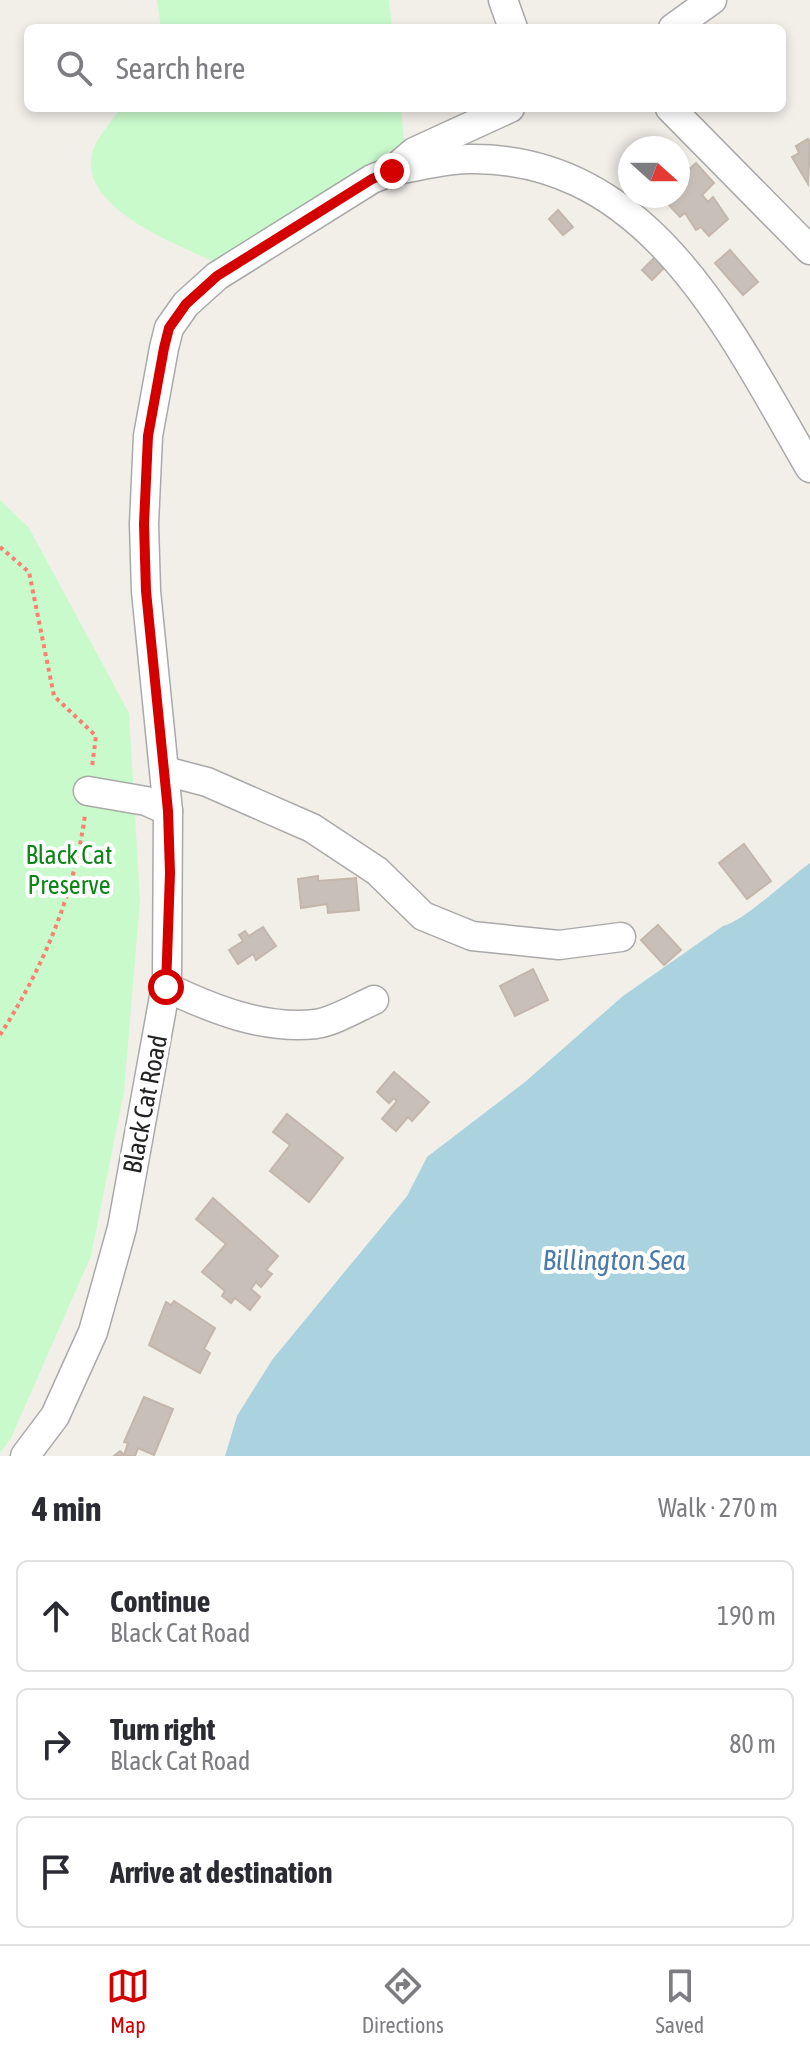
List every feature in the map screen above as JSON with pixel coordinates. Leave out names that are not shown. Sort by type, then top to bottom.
[{"type":"street","points":[[503,0],[512,24]]},
{"type":"street","points":[[679,24],[712,0]]},
{"type":"street","name":"Black Cat Road","points":[[25,1456],[55,1416],[93,1332],[122,1228],[166,987],[170,873],[168,811],[146,591],[144,524],[148,436],[169,328],[186,304],[217,276],[372,179],[392,171],[414,152],[501,112]]},
{"type":"street","points":[[674,112],[810,250]]},
{"type":"street","points":[[392,171],[468,159],[529,165],[575,182],[621,208],[661,240],[694,278],[810,468]]},
{"type":"street","points":[[165,771],[207,782],[312,828],[377,871],[423,916],[472,936],[559,945],[621,937]]},
{"type":"street","points":[[88,791],[146,801],[168,811]]},
{"type":"street","points":[[166,987],[202,1004],[275,1023],[318,1024],[374,1000]]},
{"type":"path","points":[[0,547],[29,572],[54,696],[96,736],[82,836],[49,948],[0,1035]]},
{"type":"green space","points":[[157,0],[389,0],[392,24],[160,24]]},
{"type":"green space","points":[[118,112],[401,112],[404,142],[219,264],[135,222],[99,190],[91,171],[93,150]]},
{"type":"green space","name":"Black Cat Preserve","points":[[0,500],[29,528],[129,713],[140,901],[124,1092],[91,1256],[11,1438],[0,1453]]},
{"type":"water","name":"Billington Sea","points":[[810,863],[810,1456],[225,1456],[237,1416],[272,1360],[407,1196],[427,1157],[525,1082],[623,996],[754,908]]},
{"type":"building","points":[[808,139],[808,184],[792,157],[799,153],[796,146]]},
{"type":"building","points":[[696,163],[714,183],[702,195],[708,202],[713,197],[728,219],[709,236],[701,227],[696,230],[685,213],[680,217],[672,208],[690,208],[690,169]]},
{"type":"building","points":[[558,210],[573,227],[563,235],[549,219]]},
{"type":"building","points":[[730,250],[758,282],[743,295],[715,263]]},
{"type":"building","points":[[659,253],[669,263],[652,280],[642,270]]},
{"type":"building","points":[[744,844],[771,881],[747,899],[719,863]]},
{"type":"building","points":[[318,876],[318,881],[356,878],[359,910],[328,913],[327,904],[301,908],[298,879]]},
{"type":"building","points":[[658,925],[681,950],[664,965],[641,940]]},
{"type":"building","points":[[263,927],[276,946],[256,960],[253,954],[238,964],[229,950],[243,941],[239,935],[245,931],[249,936]]},
{"type":"building","points":[[533,969],[548,1000],[515,1016],[500,986]]},
{"type":"building","points":[[394,1072],[429,1102],[412,1121],[408,1117],[396,1131],[382,1119],[397,1101],[394,1098],[389,1103],[377,1092]]},
{"type":"building","points":[[287,1114],[343,1158],[309,1202],[270,1171],[290,1145],[273,1132]]},
{"type":"building","points":[[213,1198],[278,1256],[266,1270],[272,1274],[261,1287],[256,1282],[251,1289],[260,1297],[250,1310],[235,1298],[231,1303],[222,1296],[225,1291],[202,1272],[226,1244],[196,1219]]},
{"type":"building","points":[[174,1301],[215,1328],[204,1349],[210,1353],[200,1373],[149,1345],[166,1302],[171,1305]]},
{"type":"building","points":[[144,1397],[173,1409],[154,1455],[138,1448],[135,1456],[114,1456],[120,1451],[124,1455],[128,1443],[124,1442]]},
{"type":"route","points":[[166,987],[170,873],[168,811],[146,591],[144,524],[148,436],[169,328],[186,304],[217,276],[372,179],[392,171]]}]
